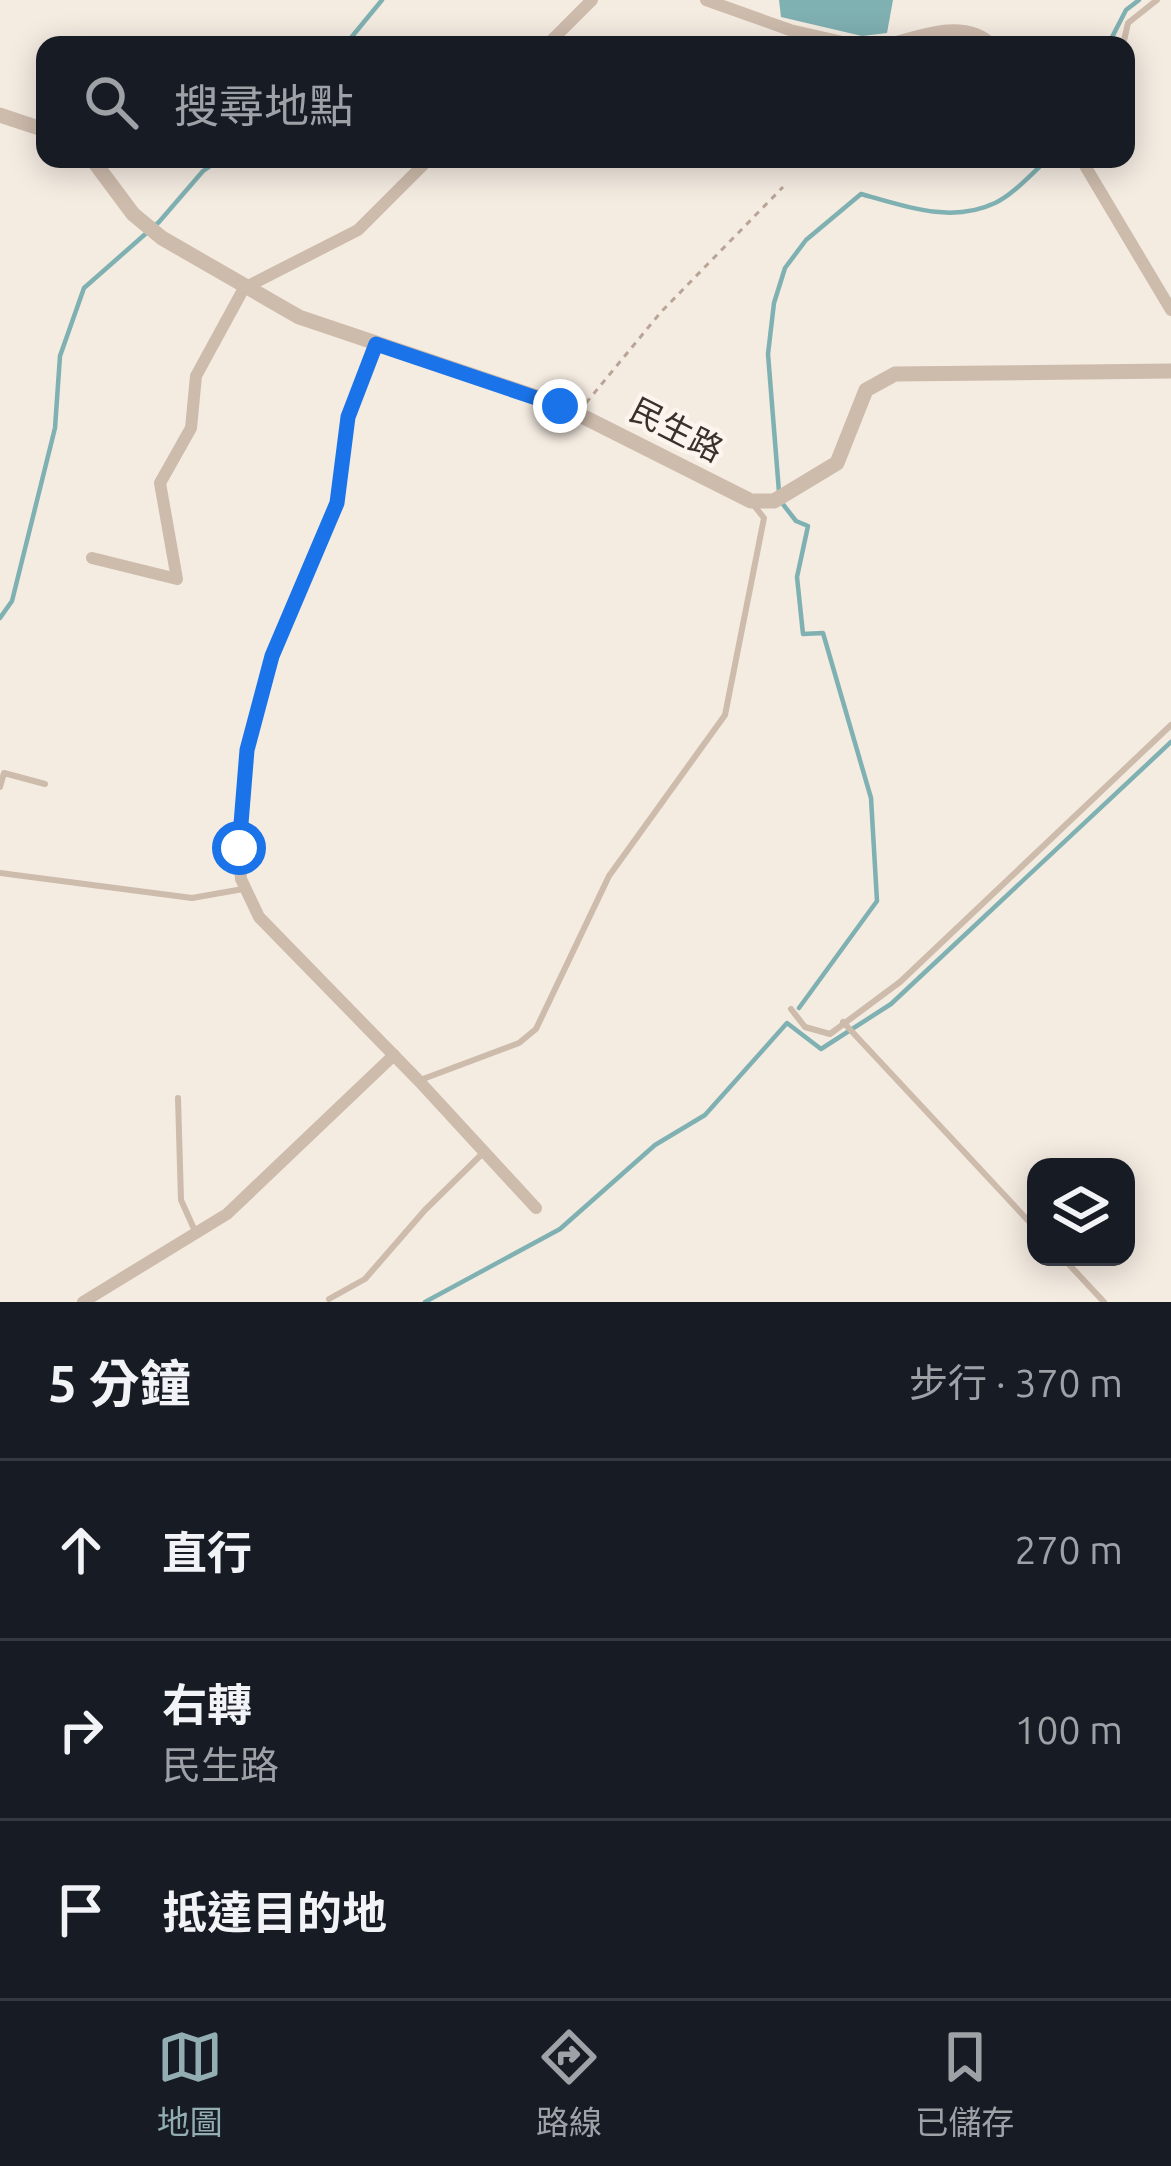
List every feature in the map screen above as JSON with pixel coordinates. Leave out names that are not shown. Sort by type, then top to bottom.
[{"type":"street","points":[[556,36],[592,0]]},
{"type":"street","points":[[706,0],[816,36]]},
{"type":"street","points":[[911,36],[964,31],[983,36]]},
{"type":"street","points":[[0,116],[36,127]]},
{"type":"street","name":"民生路","points":[[99,168],[133,214],[151,229],[299,317],[577,413],[751,501],[774,501],[837,463],[866,390],[896,374],[1171,371]]},
{"type":"street","points":[[92,558],[177,579],[160,483],[191,428],[196,376],[244,288],[358,230],[420,168]]},
{"type":"street","points":[[1087,168],[1171,310]]},
{"type":"street","points":[[376,344],[348,417],[337,503],[272,656],[247,750],[239,848],[243,889],[259,917],[536,1208]]},
{"type":"street","points":[[83,1302],[227,1214],[394,1055]]},
{"type":"lane","points":[[1125,36],[1128,23],[1157,0]]},
{"type":"lane","points":[[419,1081],[520,1043],[536,1029],[609,876],[724,716],[764,518],[751,501]]},
{"type":"lane","points":[[791,1009],[805,1027],[830,1034],[900,982],[1171,725]]},
{"type":"lane","points":[[0,787],[4,773],[45,784]]},
{"type":"lane","points":[[0,873],[192,898],[243,889]]},
{"type":"lane","points":[[843,1022],[1027,1219]]},
{"type":"lane","points":[[178,1098],[181,1200],[196,1234]]},
{"type":"lane","points":[[329,1299],[365,1279],[484,1152]]},
{"type":"lane","points":[[1070,1266],[1103,1302]]},
{"type":"path","points":[[577,413],[661,312],[783,187]]},
{"type":"water","points":[[779,0],[893,0],[887,33],[862,36],[781,17]]},
{"type":"waterway","points":[[352,36],[382,0]]},
{"type":"waterway","points":[[1113,36],[1126,10],[1139,0]]},
{"type":"waterway","points":[[0,618],[12,601],[55,428],[60,356],[84,288],[159,222],[208,168]]},
{"type":"waterway","points":[[779,492],[768,354],[774,303],[785,268],[806,240],[861,194],[928,211],[962,212],[995,203],[1038,168]]},
{"type":"waterway","points":[[782,503],[796,521],[808,526],[797,577],[803,634],[823,633],[871,798],[877,901],[799,1008]]},
{"type":"waterway","points":[[425,1302],[560,1229],[655,1145],[705,1115],[787,1023],[821,1049],[891,1004],[1171,742]]},
{"type":"route","points":[[239,848],[247,750],[272,656],[337,503],[348,417],[376,344],[560,406]]}]
